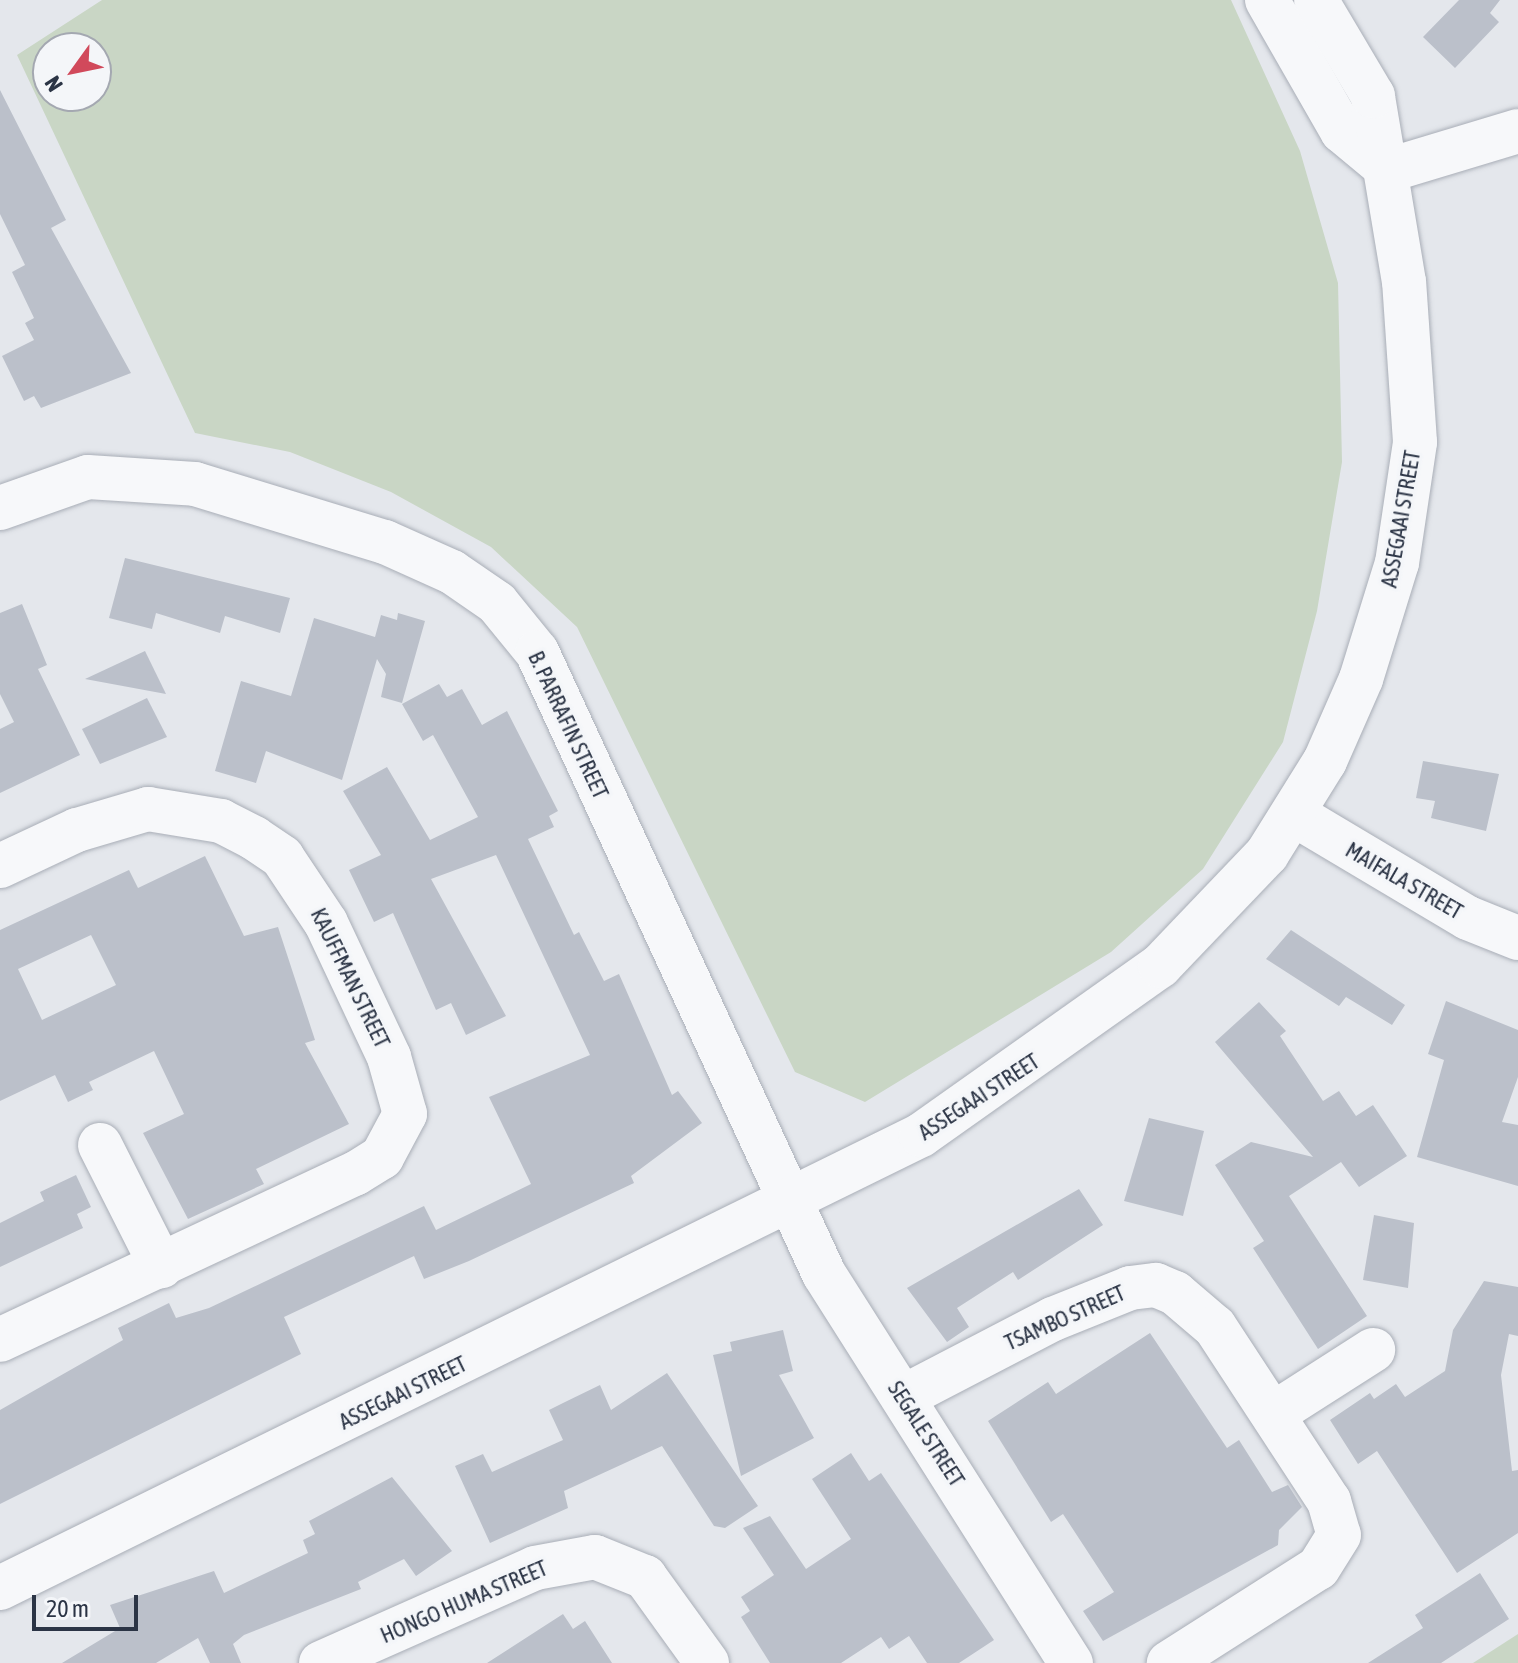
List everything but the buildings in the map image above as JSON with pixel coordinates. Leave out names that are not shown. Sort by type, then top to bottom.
[{"type":"street","points":[[1267,0],[1342,131],[1389,170],[1518,131]]},
{"type":"street","name":"ASSEGAAI STREET","points":[[0,1588],[921,1135],[1068,1037],[1160,966],[1295,815],[1361,679],[1400,548],[1415,442],[1389,170],[1373,96],[1316,0]]},
{"type":"street","name":"B. PARRAFIN STREET","points":[[0,508],[88,477],[195,484],[385,542],[452,572],[497,603],[537,652],[791,1201]]},
{"type":"street","name":"KAUFFMAN STREET","points":[[0,866],[77,830],[148,809],[200,816],[254,838],[282,857],[306,890],[402,1091],[402,1124],[382,1157],[161,1266],[0,1340]]},
{"type":"street","name":"MAIFALA STREET","points":[[1295,815],[1468,918],[1518,938]]},
{"type":"street","points":[[100,1145],[161,1266]]},
{"type":"street","name":"SEGALE STREET","points":[[791,1201],[824,1274],[1071,1663]]},
{"type":"street","name":"TSAMBO STREET","points":[[903,1397],[1053,1319],[1156,1285],[1215,1327],[1329,1501],[1339,1535],[1332,1553],[1169,1663]]},
{"type":"street","points":[[1273,1414],[1373,1350]]},
{"type":"street","name":"HONGO HUMA STREET","points":[[338,1660],[535,1568],[595,1557],[645,1577],[707,1663]]},
{"type":"green space","points":[[102,0],[1231,0],[1300,151],[1338,283],[1342,462],[1317,611],[1283,742],[1203,869],[1111,952],[865,1102],[795,1072],[577,627],[491,547],[391,492],[290,452],[195,433],[44,112],[112,112],[112,32],[53,32]]},
{"type":"green space","points":[[32,45],[32,87],[17,55]]},
{"type":"green space","points":[[1518,1634],[1518,1663],[1473,1663]]}]
